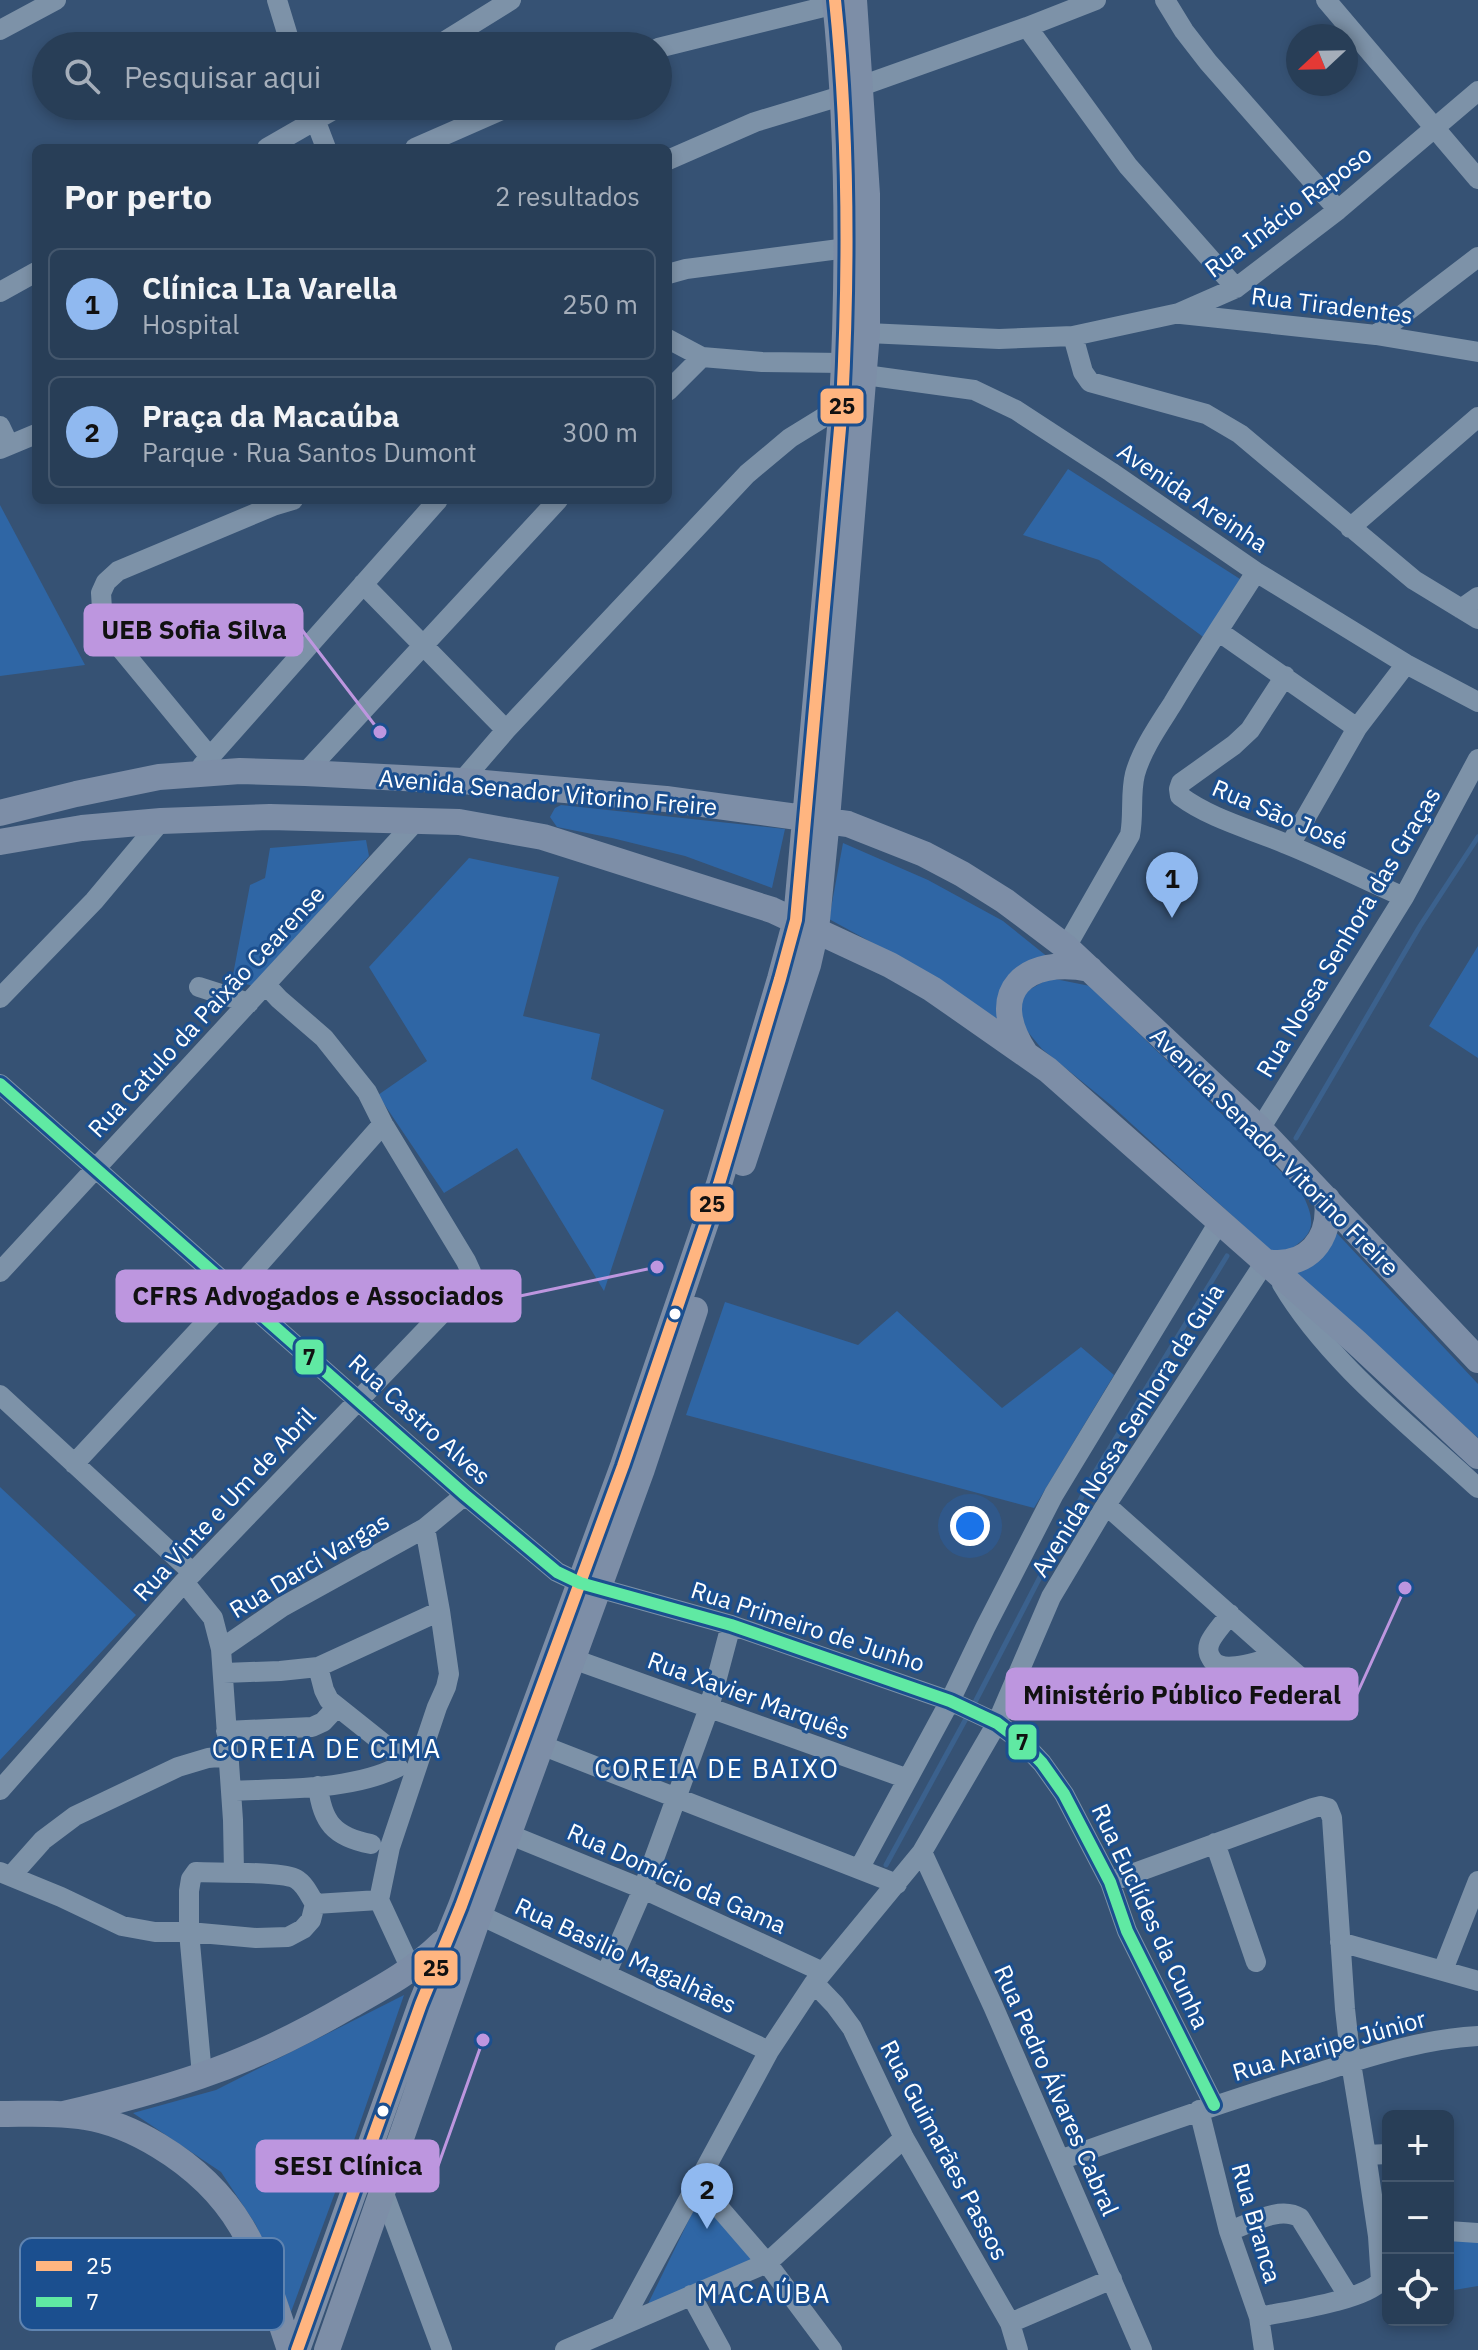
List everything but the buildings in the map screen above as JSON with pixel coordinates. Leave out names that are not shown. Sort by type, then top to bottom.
[{"type":"main road","points":[[816,818],[842,406],[867,333],[868,218],[841,1]]},
{"type":"main road","points":[[327,2350],[383,2191],[470,1910],[590,1585],[647,1455],[808,965],[806,925],[854,369],[847,248],[851,91]]},
{"type":"main road","name":"Avenida Senador Vitorino Freire","points":[[0,813],[202,765],[240,771],[462,781],[666,799],[816,818],[860,829],[924,854],[962,874],[1005,901],[1066,947],[1260,1129],[1478,1360]]},
{"type":"main road","points":[[417,820],[418,779]]},
{"type":"main road","points":[[543,837],[536,822],[535,809],[541,798],[553,789]]},
{"type":"main road","name":"Avenida Senador Vitorino Freire","points":[[0,842],[82,828],[161,821],[270,817],[459,822],[543,837],[772,910],[890,965],[932,989],[1048,1070],[1478,1456]]},
{"type":"main road","points":[[64,2114],[202,2075],[255,2055],[320,2023],[411,1969],[450,1934],[470,1910],[508,1834],[573,1659],[623,1466],[806,925]]},
{"type":"main road","points":[[808,965],[819,954],[833,947],[850,946]]},
{"type":"main road","points":[[1026,1055],[1010,1014],[1012,993],[1019,981],[1030,973],[1052,966],[1090,969]]},
{"type":"main road","points":[[1269,1266],[1292,1262],[1317,1245],[1325,1229],[1327,1199]]},
{"type":"main road","points":[[297,2350],[421,2004],[450,1934]]},
{"type":"main road","points":[[383,2191],[374,2180],[372,2162],[418,2035],[421,2004]]},
{"type":"main road","points":[[0,2114],[64,2114],[87,2117],[126,2129],[178,2158],[209,2183],[225,2200],[248,2238]]},
{"type":"main road","points":[[283,2330],[290,2350]]},
{"type":"street","points":[[0,30],[56,0]]},
{"type":"street","points":[[277,0],[287,32]]},
{"type":"street","points":[[460,32],[511,0]]},
{"type":"street","points":[[672,158],[755,122],[851,91],[1096,0]]},
{"type":"street","points":[[1165,0],[1208,62],[1338,210]]},
{"type":"street","points":[[1326,0],[1478,179]]},
{"type":"street","points":[[672,44],[841,1]]},
{"type":"street","points":[[1027,27],[1128,166],[1236,288]]},
{"type":"street","name":"Rua Inácio Raposo","points":[[867,333],[999,339],[1073,336],[1179,313],[1236,288],[1338,210],[1478,91]]},
{"type":"street","points":[[272,144],[304,120]]},
{"type":"street","points":[[314,120],[324,144]]},
{"type":"street","points":[[424,144],[479,120]]},
{"type":"street","points":[[672,273],[847,248]]},
{"type":"street","points":[[1376,335],[1478,257]]},
{"type":"street","points":[[0,292],[32,274]]},
{"type":"street","name":"Rua Tiradentes","points":[[1179,313],[1376,335],[1478,352]]},
{"type":"street","points":[[1073,336],[1083,372],[1090,382],[1206,414],[1221,421],[1414,580],[1472,608]]},
{"type":"street","points":[[672,341],[702,357],[672,387]]},
{"type":"street","name":"Avenida Areinha","points":[[702,357],[854,369],[974,390],[1016,410],[1256,572],[1406,664],[1478,702]]},
{"type":"street","points":[[462,781],[506,730],[747,474],[790,438],[842,406]]},
{"type":"street","points":[[1350,528],[1478,417]]},
{"type":"street","points":[[3,440],[32,435]]},
{"type":"street","points":[[280,504],[118,571],[106,582],[101,593],[102,609],[116,643],[202,765],[434,504]]},
{"type":"street","points":[[305,773],[554,504]]},
{"type":"street","points":[[1066,947],[1130,835],[1135,776],[1142,756],[1256,572]]},
{"type":"street","points":[[363,584],[506,730]]},
{"type":"street","points":[[1218,631],[1357,728]]},
{"type":"street","points":[[1290,845],[1357,728],[1406,664]]},
{"type":"street","name":"Rua São José","points":[[1285,676],[1250,730],[1181,783],[1180,796],[1215,816],[1290,845],[1404,897]]},
{"type":"street","name":"Rua Nossa Senhora das Graças","points":[[1260,1129],[1404,897],[1478,759]]},
{"type":"street","name":"Rua Catulo da Paixão Cearense","points":[[0,1272],[417,820]]},
{"type":"street","points":[[0,998],[94,901],[161,821]]},
{"type":"street","name":"Rua Vinte e Um de Abril","points":[[0,1790],[188,1578],[472,1282],[466,1261],[367,1092],[324,1038],[266,985]]},
{"type":"street","points":[[199,987],[249,1003]]},
{"type":"street","name":"Rua Castro Alves","points":[[0,1084],[465,1495],[557,1572],[590,1585]]},
{"type":"street","points":[[74,1464],[236,1290],[383,1124]]},
{"type":"street","name":"Avenida Nossa Senhora da Guia","points":[[859,1869],[908,1779],[955,1703],[985,1628],[1054,1494],[1219,1222]]},
{"type":"street","name":"Avenida Nossa Senhora da Guia","points":[[620,2326],[769,2051],[818,1978],[922,1852],[992,1720],[1051,1597],[1106,1505],[1269,1266]]},
{"type":"street","name":"Avenida Senador Vitorino Freire","points":[[1269,1266],[1315,1332],[1341,1361],[1478,1488]]},
{"type":"street","points":[[0,1395],[188,1578],[213,1618],[224,1673],[234,1872]]},
{"type":"street","name":"Rua Darcí Vargas","points":[[221,1649],[282,1607],[425,1528],[465,1495]]},
{"type":"street","points":[[1106,1505],[1301,1678]]},
{"type":"street","points":[[411,1969],[379,1900],[390,1847],[449,1674],[425,1528]]},
{"type":"street","name":"Rua Primeiro de Junho","points":[[590,1585],[731,1625],[955,1703],[992,1720]]},
{"type":"street","points":[[224,1673],[318,1667],[440,1611]]},
{"type":"street","points":[[1230,1614],[1210,1642],[1211,1660],[1228,1668],[1275,1657]]},
{"type":"street","points":[[606,1974],[643,1889],[709,1708],[731,1625]]},
{"type":"street","name":"Rua Xavier Marquês","points":[[573,1659],[908,1779]]},
{"type":"street","points":[[231,1791],[362,1780],[384,1775],[398,1761],[363,1725],[329,1700],[318,1667]]},
{"type":"street","points":[[226,1731],[312,1727],[323,1722],[337,1707]]},
{"type":"street","name":"Rua Euclídes da Cunha","points":[[992,1720],[1022,1742],[1064,1794],[1110,1882],[1127,1931],[1207,2108]]},
{"type":"street","points":[[541,1745],[897,1884]]},
{"type":"street","points":[[202,2075],[189,1932],[191,1879],[196,1872],[234,1872],[295,1878],[305,1888],[315,1904],[311,1920],[303,1929],[288,1937],[256,1938],[189,1932],[155,1932],[122,1926],[6,1874],[75,1816],[178,1767],[208,1758],[229,1756]]},
{"type":"street","points":[[318,1786],[324,1816],[340,1834],[371,1844]]},
{"type":"street","points":[[1110,1882],[1313,1808],[1328,1808],[1332,1818],[1351,2063],[1382,2230]]},
{"type":"street","name":"Rua Domício da Gama","points":[[508,1834],[643,1889],[818,1978]]},
{"type":"street","points":[[1215,1843],[1256,1962]]},
{"type":"street","name":"Rua Pedro Álvares Cabral","points":[[922,1852],[993,2006],[1142,2350]]},
{"type":"street","points":[[1443,1970],[1478,1881]]},
{"type":"street","points":[[315,1904],[379,1900]]},
{"type":"street","name":"Rua Basilio Magalhães","points":[[470,1910],[769,2051]]},
{"type":"street","points":[[1340,1942],[1478,1981]]},
{"type":"street","name":"Rua Guimarães Passos","points":[[818,1978],[852,2028],[904,2138],[1010,2323],[1018,2350]]},
{"type":"street","name":"Rua Araripe Júnior","points":[[1060,2160],[1207,2108],[1415,2044],[1478,2036]]},
{"type":"street","name":"Rua Branca","points":[[1207,2108],[1229,2231],[1259,2317],[1264,2350]]},
{"type":"street","points":[[565,2350],[767,2263],[904,2138]]},
{"type":"street","points":[[1366,2155],[1382,2154]]},
{"type":"street","points":[[697,2182],[767,2263],[832,2350]]},
{"type":"street","points":[[383,2191],[442,2350]]},
{"type":"street","points":[[1229,2231],[1278,2214],[1293,2214],[1300,2218],[1349,2297]]},
{"type":"street","points":[[1454,2231],[1478,2233]]},
{"type":"street","points":[[1259,2317],[1349,2297],[1377,2285],[1381,2281],[1382,2254]]},
{"type":"street","points":[[1010,2323],[1112,2279]]},
{"type":"street","points":[[691,2295],[721,2350]]},
{"type":"shaded area","points":[[1068,469],[1240,579],[1206,639],[1099,560],[1023,535]]},
{"type":"shaded area","points":[[0,505],[85,665],[0,676]]},
{"type":"shaded area","points":[[561,805],[785,829],[772,888],[685,856],[557,827],[550,817]]},
{"type":"shaded area","points":[[366,840],[369,856],[253,986],[232,980],[250,885],[265,878],[270,848]]},
{"type":"shaded area","points":[[843,843],[928,880],[1003,921],[1049,958],[999,1020],[911,964],[829,919]]},
{"type":"shaded area","points":[[469,858],[559,877],[523,1016],[600,1034],[591,1079],[664,1110],[604,1291],[517,1148],[444,1193],[378,1095],[427,1061],[369,967]]},
{"type":"shaded area","points":[[1478,946],[1478,1058],[1429,1026]]},
{"type":"shaded area","points":[[1050,978],[1090,986],[1301,1191],[1311,1221],[1307,1235],[1301,1241],[1282,1254],[1270,1250],[1112,1106],[1042,1049],[1023,1026],[1020,995]]},
{"type":"shaded area","points":[[1332,1228],[1478,1384],[1478,1438],[1294,1271]]},
{"type":"shaded area","points":[[725,1302],[858,1345],[897,1311],[1002,1408],[1081,1347],[1114,1375],[1034,1508],[686,1415]]},
{"type":"shaded area","points":[[0,1487],[136,1615],[0,1760]]},
{"type":"shaded area","points":[[404,1995],[291,2312],[284,2295],[284,2238],[261,2238],[221,2172],[133,2113],[216,2090]]},
{"type":"shaded area","points":[[700,2197],[757,2261],[647,2306]]},
{"type":"shaded area","points":[[1454,2238],[1478,2239],[1478,2286],[1454,2290]]},
{"type":"waterway","points":[[1296,1138],[1420,926],[1478,837]]},
{"type":"waterway","points":[[973,1706],[1092,1477],[1227,1256]]},
{"type":"waterway","points":[[886,1865],[968,1715]]},
{"type":"transit line","name":"25","points":[[297,2350],[421,2004],[461,1906],[623,1466],[719,1184],[796,920],[842,406],[847,254],[845,152],[835,0]]},
{"type":"transit line","name":"7","points":[[0,1084],[465,1495],[557,1572],[580,1583],[731,1625],[950,1701],[997,1723],[1022,1742],[1064,1794],[1110,1882],[1127,1931],[1214,2105]]},
{"type":"place","name":"UEB Sofia Silva","points":[[380,732]]},
{"type":"place","name":"Clínica LIa Varella","points":[[1172,918]]},
{"type":"place","name":"CFRS Advogados e Associados","points":[[657,1267]]},
{"type":"place","name":"Ministério Público Federal","points":[[1405,1588]]},
{"type":"place","name":"SESI Clínica","points":[[483,2040]]},
{"type":"place","name":"Praça da Macaúba","points":[[707,2229]]},
{"type":"district","name":"COREIA DE CIMA","points":[[327,1748]]},
{"type":"district","name":"COREIA DE BAIXO","points":[[717,1768]]},
{"type":"district","name":"MACAÚBA","points":[[764,2293]]}]
